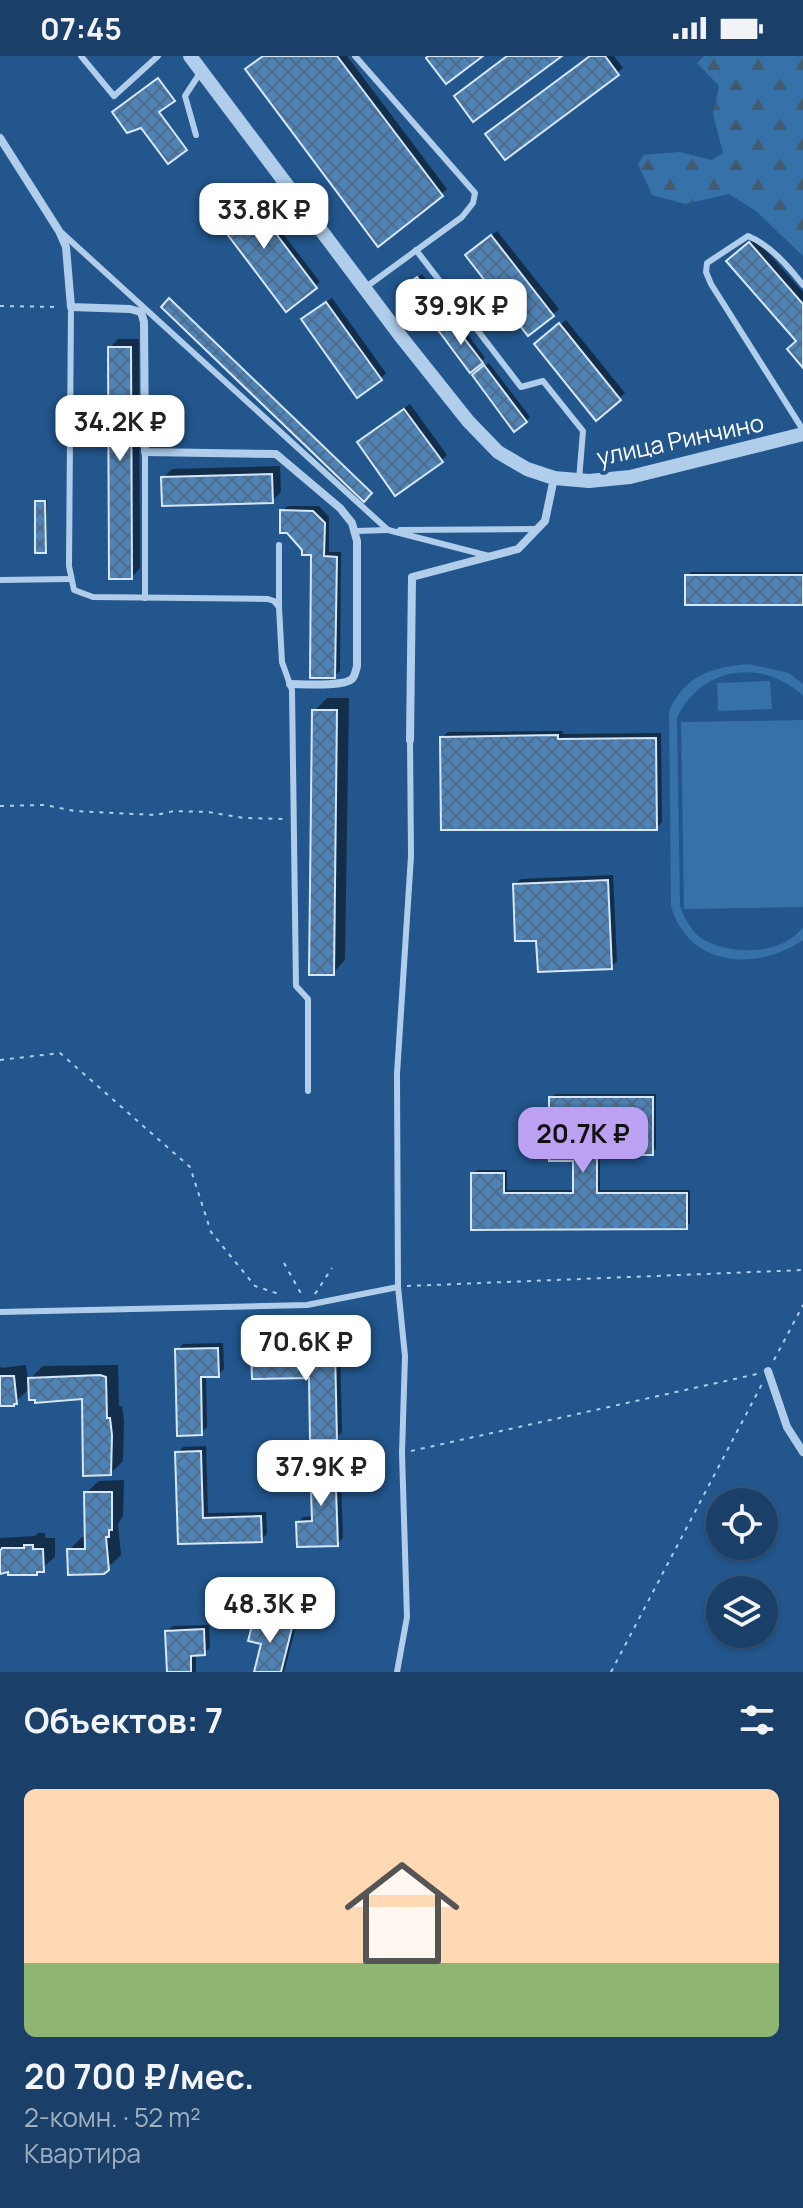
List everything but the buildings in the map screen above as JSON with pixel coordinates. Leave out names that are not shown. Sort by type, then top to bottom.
[{"type":"street","name":"улица Ринчино","points":[[190,56],[468,421],[498,452],[527,469],[554,478],[630,477],[803,432]]},
{"type":"street","points":[[0,138],[66,247],[71,307],[141,312],[144,322],[145,452],[276,454],[340,508],[356,531],[355,675],[342,683],[290,684]]},
{"type":"street","points":[[410,740],[412,577],[518,549],[545,521],[554,478]]},
{"type":"street","points":[[768,1371],[787,1427],[803,1452]]},
{"type":"lane","points":[[81,56],[114,96],[158,56]]},
{"type":"lane","points":[[355,56],[475,193],[473,203],[462,217],[365,288]]},
{"type":"lane","points":[[196,135],[185,96],[201,71]]},
{"type":"lane","points":[[59,231],[388,530],[492,556]]},
{"type":"lane","points":[[803,285],[788,266],[748,236],[707,263],[706,272],[711,284],[803,432]]},
{"type":"lane","points":[[416,250],[521,387],[543,381],[583,431],[579,480]]},
{"type":"lane","points":[[71,307],[70,579],[74,590],[81,595],[145,598],[268,599],[279,607]]},
{"type":"lane","points":[[145,452],[145,598]]},
{"type":"lane","points":[[356,531],[538,529]]},
{"type":"lane","points":[[279,545],[282,662],[290,684],[296,986],[308,999],[308,1091]]},
{"type":"lane","points":[[0,580],[70,579]]},
{"type":"lane","points":[[397,1672],[407,1617],[402,1453],[405,1356],[398,1287],[397,1074],[411,856],[410,740]]},
{"type":"lane","points":[[0,1312],[307,1305],[398,1287]]},
{"type":"path","points":[[0,306],[71,307]]},
{"type":"path","points":[[0,806],[45,805],[75,811],[156,815],[174,811],[208,812],[244,818],[294,819]]},
{"type":"path","points":[[0,1060],[60,1053],[71,1062],[190,1167],[211,1232],[255,1286],[281,1295]]},
{"type":"path","points":[[284,1263],[307,1305],[332,1268]]},
{"type":"path","points":[[398,1287],[803,1270]]},
{"type":"path","points":[[611,1672],[803,1305]]},
{"type":"path","points":[[402,1453],[768,1371]]},
{"type":"green space","points":[[704,56],[803,56],[803,256],[756,211],[729,194],[685,204],[652,195],[638,164],[644,155],[679,152],[712,160],[723,153],[713,114],[719,86],[697,63]]},
{"type":"green space","points":[[748,664],[789,673],[803,684],[803,696],[770,676],[734,673],[701,687],[677,718],[680,906],[688,924],[701,938],[713,944],[740,950],[769,948],[794,937],[803,927],[803,940],[785,950],[765,957],[745,959],[726,958],[692,942],[671,906],[669,711],[691,681],[710,671]]},
{"type":"green space","points":[[770,681],[772,709],[718,711],[717,683]]},
{"type":"green space","points":[[803,720],[803,907],[684,909],[681,722]]}]
